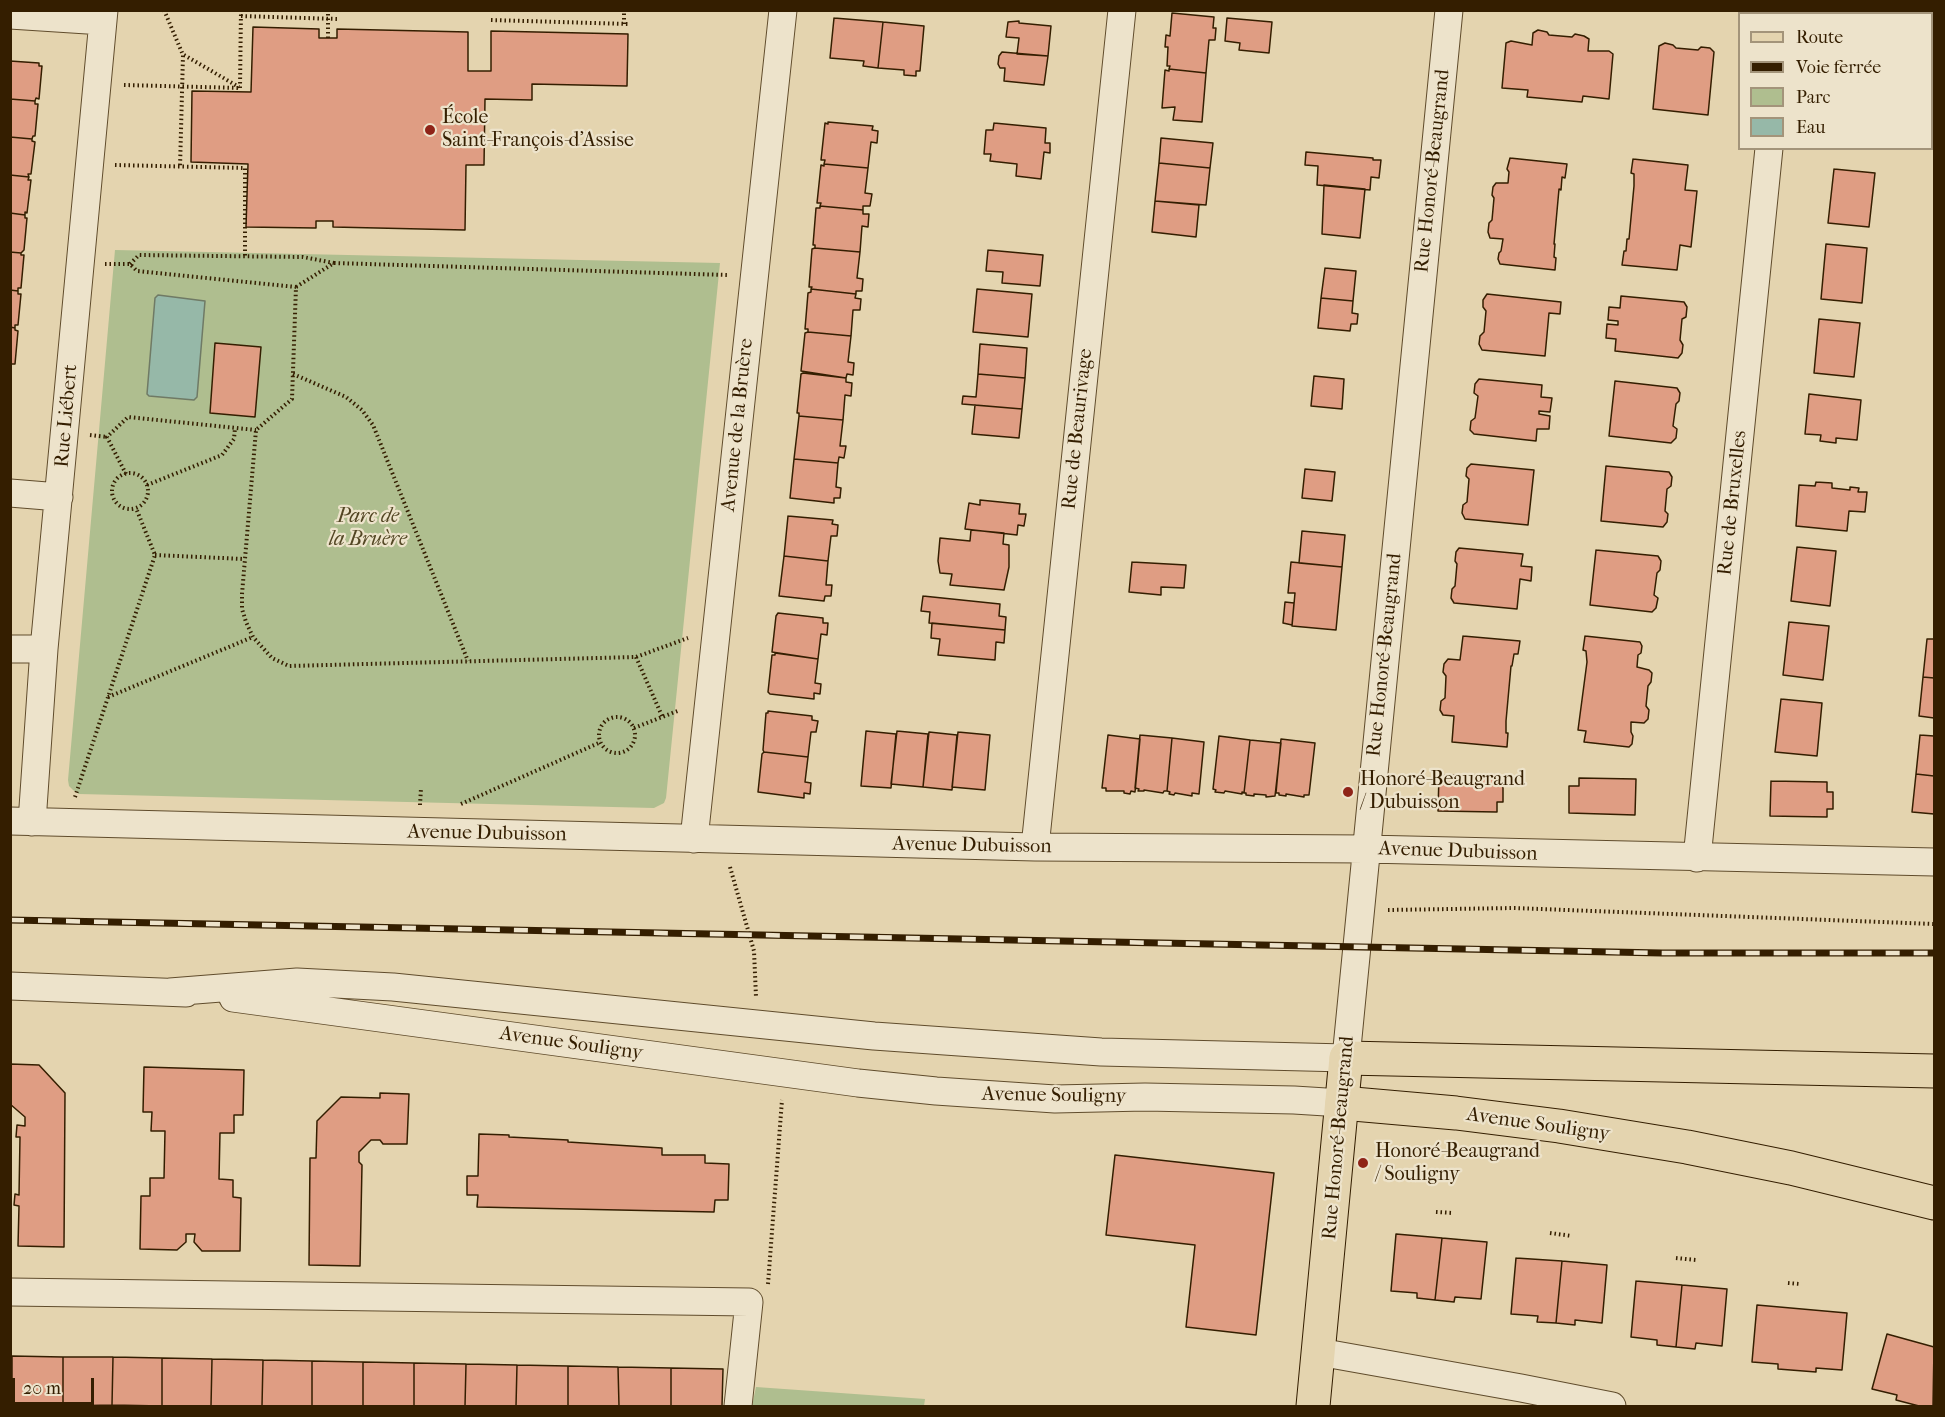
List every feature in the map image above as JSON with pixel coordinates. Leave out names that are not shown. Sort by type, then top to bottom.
[{"type":"main road","name":"Avenue Souligny","points":[[1346,1058],[1935,1071]]},
{"type":"main road","name":"Rue Honoré-Beaugrand","points":[[1313,1407],[1346,1058]]},
{"type":"main road","name":"Avenue Souligny","points":[[1342,1103],[1456,1113],[1687,1147],[1802,1170],[1935,1203]]},
{"type":"street","name":"Avenue de la Bruère","points":[[694,839],[783,10]]},
{"type":"street","name":"Rue de Beaurivage","points":[[1035,847],[1122,10]]},
{"type":"street","name":"Rue Honoré-Beaugrand","points":[[1346,1058],[1449,10]]},
{"type":"street","points":[[10,15],[103,16]]},
{"type":"street","name":"Rue Liébert","points":[[21,821],[44,649],[103,16]]},
{"type":"street","name":"Rue de Bruxelles","points":[[1697,858],[1769,150]]},
{"type":"street","points":[[10,493],[59,497]]},
{"type":"street","points":[[10,648],[44,649]]},
{"type":"street","name":"Avenue Dubuisson","points":[[21,821],[1035,847],[1366,849],[1935,862]]},
{"type":"street","name":"Avenue Souligny","points":[[170,992],[297,982],[393,987],[886,1037],[1101,1052],[1346,1058]]},
{"type":"street","name":"Avenue Souligny","points":[[10,986],[170,992],[248,1000],[847,1082],[925,1090],[1055,1100],[1145,1097],[1342,1103]]},
{"type":"street","points":[[10,1292],[748,1302],[738,1407]]},
{"type":"street","points":[[1319,1352],[1521,1388],[1612,1407]]},
{"type":"path","points":[[164,10],[183,55],[180,168]]},
{"type":"path","points":[[328,10],[328,38]]},
{"type":"path","points":[[491,20],[626,24],[624,10]]},
{"type":"path","points":[[240,88],[241,13],[337,19]]},
{"type":"path","points":[[183,55],[240,88]]},
{"type":"path","points":[[97,84],[240,88]]},
{"type":"path","points":[[90,164],[245,168],[245,256]]},
{"type":"path","points":[[81,264],[130,264],[139,255],[245,256],[303,257],[334,263],[754,275]]},
{"type":"path","points":[[130,264],[137,271],[296,287],[334,263]]},
{"type":"path","points":[[296,287],[292,399],[256,430],[244,559],[242,609],[253,637],[272,658],[289,666],[636,657],[717,628]]},
{"type":"path","points":[[293,374],[346,397],[362,410],[373,425],[468,661]]},
{"type":"path","points":[[126,474],[107,436],[128,417],[256,430]]},
{"type":"path","points":[[147,485],[222,455],[234,439],[235,428]]},
{"type":"path","points":[[126,474],[136,474],[147,485],[146,500],[136,508],[120,506],[112,492],[115,481],[126,474]]},
{"type":"path","points":[[66,823],[155,555],[136,508]]},
{"type":"path","points":[[155,555],[244,559]]},
{"type":"path","points":[[108,697],[253,637]]},
{"type":"path","points":[[636,657],[662,716]]},
{"type":"path","points":[[634,728],[662,716],[709,701]]},
{"type":"path","points":[[619,718],[630,723],[634,728],[634,740],[629,749],[624,752],[608,751],[601,742],[600,730],[608,720],[619,718]]},
{"type":"path","points":[[452,808],[601,742]]},
{"type":"path","points":[[723,840],[740,908],[754,951],[754,982],[757,1001]]},
{"type":"path","points":[[1360,911],[1514,908],[1935,924]]},
{"type":"path","points":[[748,1302],[766,1305],[783,1092]]},
{"type":"path","points":[[1436,1212],[1453,1213]]},
{"type":"path","points":[[1550,1233],[1572,1236]]},
{"type":"path","points":[[1676,1258],[1696,1260]]},
{"type":"path","points":[[1788,1283],[1800,1284]]},
{"type":"green space","name":"Parc de la Bruère","points":[[115,250],[720,263],[664,803],[654,808],[79,794],[69,786]]},
{"type":"green space","points":[[756,1387],[925,1399],[924,1406],[752,1406]]},
{"type":"water","points":[[158,295],[205,301],[197,397],[194,400],[147,394],[155,298]]},
{"type":"building","points":[[1172,13],[1214,17],[1215,40],[1209,40],[1206,73],[1169,69],[1170,66],[1167,66],[1166,35],[1170,36]]},
{"type":"building","points":[[834,18],[883,22],[878,68],[863,66],[864,61],[830,58]]},
{"type":"building","points":[[1227,18],[1272,22],[1269,53],[1239,50],[1240,43],[1225,41]]},
{"type":"building","points":[[1019,21],[1019,23],[1051,26],[1048,56],[1017,54],[1019,38],[1006,37],[1008,22]]},
{"type":"building","points":[[883,22],[924,26],[920,71],[916,71],[916,76],[904,75],[904,70],[878,68]]},
{"type":"building","points":[[253,27],[319,29],[319,38],[337,38],[337,29],[468,32],[468,71],[491,71],[491,31],[628,34],[627,86],[532,84],[532,100],[485,99],[484,165],[466,165],[465,230],[333,227],[333,221],[316,221],[316,228],[246,227],[248,164],[191,162],[192,91],[251,92]]},
{"type":"building","points":[[1538,30],[1547,32],[1549,35],[1584,36],[1589,39],[1588,51],[1609,51],[1613,54],[1609,99],[1583,96],[1582,102],[1527,97],[1528,90],[1502,88],[1506,43],[1511,41],[1532,45],[1533,33]]},
{"type":"building","points":[[1665,43],[1676,48],[1698,50],[1701,47],[1710,48],[1714,52],[1708,115],[1653,109],[1659,46]]},
{"type":"building","points":[[1002,52],[1048,56],[1044,85],[1004,81],[1005,68],[1000,68],[998,64]]},
{"type":"building","points":[[10,61],[39,63],[39,66],[42,66],[39,99],[36,98],[35,101],[10,99]]},
{"type":"building","points":[[1169,69],[1206,73],[1202,122],[1173,120],[1175,107],[1162,108],[1165,70],[1169,71]]},
{"type":"building","points":[[10,99],[35,101],[35,104],[38,104],[35,136],[32,139],[10,137]]},
{"type":"building","points":[[828,122],[873,126],[872,130],[878,131],[877,143],[871,142],[868,168],[824,164],[825,160],[821,160],[825,123],[828,124]]},
{"type":"building","points":[[994,123],[1046,128],[1045,143],[1050,143],[1050,153],[1044,152],[1041,179],[1016,176],[1017,164],[990,161],[991,154],[984,154],[986,130],[993,130]]},
{"type":"building","points":[[10,137],[32,139],[35,142],[29,177],[10,175]]},
{"type":"building","points":[[1161,138],[1213,143],[1210,168],[1159,163]]},
{"type":"building","points":[[1306,152],[1381,160],[1379,178],[1371,177],[1370,190],[1317,185],[1318,166],[1305,165]]},
{"type":"building","points":[[1510,158],[1567,164],[1565,178],[1562,177],[1561,190],[1559,189],[1554,244],[1555,270],[1500,264],[1498,259],[1503,239],[1490,238],[1488,232],[1489,223],[1492,220],[1493,187],[1496,183],[1508,183],[1507,169]]},
{"type":"building","points":[[1633,159],[1688,165],[1685,190],[1697,191],[1691,247],[1680,245],[1677,270],[1622,265],[1627,239],[1629,239],[1634,186],[1634,174],[1631,173]]},
{"type":"building","points":[[1159,163],[1210,168],[1206,205],[1155,201]]},
{"type":"building","points":[[824,164],[868,168],[865,193],[872,194],[870,206],[863,206],[863,210],[820,206],[821,203],[817,203],[821,165],[824,166]]},
{"type":"building","points":[[1834,169],[1875,173],[1869,227],[1828,223]]},
{"type":"building","points":[[10,175],[29,177],[28,180],[31,180],[25,215],[10,213]]},
{"type":"building","points":[[1324,185],[1365,189],[1360,238],[1322,234]]},
{"type":"building","points":[[1155,201],[1199,205],[1196,237],[1152,232]]},
{"type":"building","points":[[820,206],[863,210],[863,214],[869,214],[868,227],[862,226],[860,252],[815,248],[813,245],[816,208]]},
{"type":"building","points":[[10,213],[25,215],[27,218],[24,250],[21,253],[10,252]]},
{"type":"building","points":[[1826,244],[1867,248],[1862,303],[1821,299]]},
{"type":"building","points":[[812,249],[860,252],[857,278],[863,279],[862,291],[856,291],[856,294],[811,289],[812,287],[809,287]]},
{"type":"building","points":[[988,250],[1043,255],[1040,286],[1002,283],[1003,272],[986,271]]},
{"type":"building","points":[[10,252],[24,255],[21,288],[18,288],[18,291],[10,290]]},
{"type":"building","points":[[1325,268],[1356,271],[1353,301],[1321,298]]},
{"type":"building","points":[[811,289],[856,294],[855,298],[861,299],[860,310],[853,310],[851,336],[808,332],[808,329],[805,329],[808,293]]},
{"type":"building","points":[[977,289],[1032,294],[1028,337],[973,332]]},
{"type":"building","points":[[10,290],[21,294],[18,325],[15,325],[15,328],[10,327]]},
{"type":"building","points":[[1487,294],[1561,302],[1560,314],[1549,313],[1545,356],[1482,350],[1479,344],[1480,336],[1484,332],[1486,311],[1483,307],[1483,300]]},
{"type":"building","points":[[1621,296],[1684,302],[1687,307],[1686,317],[1682,319],[1680,340],[1683,345],[1682,353],[1678,358],[1615,351],[1616,339],[1606,338],[1607,324],[1618,325],[1618,321],[1608,320],[1609,307],[1620,308]]},
{"type":"building","points":[[1321,298],[1353,301],[1352,313],[1358,314],[1357,324],[1351,324],[1350,331],[1318,328]]},
{"type":"building","points":[[1819,319],[1860,323],[1854,377],[1814,373]]},
{"type":"building","points":[[10,327],[18,331],[15,364],[11,364],[11,367]]},
{"type":"building","points":[[805,333],[851,336],[848,362],[854,363],[853,375],[847,374],[846,378],[801,371]]},
{"type":"building","points":[[215,343],[261,347],[255,417],[210,413]]},
{"type":"building","points":[[980,344],[1027,348],[1025,378],[978,374]]},
{"type":"building","points":[[801,374],[846,378],[846,382],[852,383],[851,396],[845,395],[843,420],[799,416],[797,413]]},
{"type":"building","points":[[978,374],[1025,378],[1022,409],[962,404],[963,396],[976,397]]},
{"type":"building","points":[[1314,376],[1344,379],[1342,409],[1311,406]]},
{"type":"building","points":[[1479,379],[1542,385],[1541,397],[1552,398],[1550,412],[1539,411],[1539,414],[1550,416],[1549,429],[1537,429],[1536,441],[1474,434],[1470,430],[1471,421],[1475,418],[1478,396],[1474,393],[1475,384]]},
{"type":"building","points":[[1615,381],[1677,388],[1680,393],[1673,426],[1677,429],[1676,438],[1671,443],[1609,436]]},
{"type":"building","points":[[1809,394],[1861,400],[1857,440],[1836,438],[1836,443],[1820,441],[1821,435],[1805,434]]},
{"type":"building","points":[[975,405],[1022,409],[1019,438],[972,434]]},
{"type":"building","points":[[799,416],[843,420],[840,446],[846,446],[844,458],[839,457],[838,463],[794,459]]},
{"type":"building","points":[[794,459],[838,463],[836,487],[841,488],[840,498],[834,498],[834,503],[790,498]]},
{"type":"building","points":[[1471,464],[1534,470],[1528,525],[1465,519],[1462,513],[1463,505],[1467,502],[1469,479],[1466,476],[1467,468]]},
{"type":"building","points":[[1606,466],[1669,472],[1672,477],[1671,486],[1667,489],[1665,511],[1668,514],[1667,522],[1663,527],[1601,521]]},
{"type":"building","points":[[1305,469],[1335,472],[1332,501],[1302,498]]},
{"type":"building","points":[[1816,482],[1832,483],[1832,488],[1850,490],[1850,487],[1859,488],[1858,492],[1867,492],[1865,512],[1849,511],[1847,531],[1796,526],[1799,485],[1815,486]]},
{"type":"building","points":[[980,500],[1020,504],[1019,514],[1026,514],[1024,526],[1018,525],[1017,535],[965,529],[969,503],[980,505]]},
{"type":"building","points":[[788,516],[833,520],[832,524],[838,525],[837,536],[831,536],[828,561],[784,556]]},
{"type":"building","points":[[971,530],[1004,533],[1003,544],[1009,545],[1009,567],[1004,590],[950,585],[952,574],[940,573],[938,561],[940,538],[970,541]]},
{"type":"building","points":[[1302,531],[1345,535],[1342,567],[1299,563]]},
{"type":"building","points":[[1797,547],[1836,551],[1830,606],[1791,601]]},
{"type":"building","points":[[1459,548],[1523,554],[1521,566],[1532,567],[1531,581],[1520,579],[1517,609],[1454,603],[1451,598],[1452,589],[1455,586],[1456,552]]},
{"type":"building","points":[[1596,550],[1658,556],[1661,561],[1654,595],[1658,598],[1656,608],[1652,612],[1590,605]]},
{"type":"building","points":[[784,556],[828,561],[826,585],[832,585],[831,596],[825,596],[824,601],[779,596]]},
{"type":"building","points":[[1132,562],[1186,565],[1184,588],[1161,587],[1161,595],[1129,592]]},
{"type":"building","points":[[1291,562],[1342,567],[1336,630],[1292,626],[1295,593],[1288,593]]},
{"type":"building","points":[[923,596],[1000,604],[999,616],[1006,617],[1005,630],[929,623],[930,612],[921,611]]},
{"type":"building","points":[[1285,602],[1294,603],[1292,625],[1283,623]]},
{"type":"building","points":[[778,613],[823,618],[823,623],[828,623],[827,635],[821,634],[818,659],[772,652]]},
{"type":"building","points":[[1789,622],[1829,626],[1823,680],[1783,675]]},
{"type":"building","points":[[932,623],[1005,630],[1004,643],[996,642],[995,660],[938,655],[940,639],[931,638]]},
{"type":"building","points":[[1463,636],[1520,641],[1518,654],[1514,654],[1511,666],[1506,721],[1507,747],[1452,742],[1454,716],[1443,715],[1440,710],[1441,701],[1445,698],[1446,676],[1443,672],[1444,664],[1448,659],[1460,660]]},
{"type":"building","points":[[1585,636],[1640,642],[1642,646],[1641,653],[1638,655],[1637,667],[1652,673],[1646,706],[1649,710],[1648,719],[1644,723],[1631,722],[1633,736],[1629,747],[1584,742],[1586,731],[1578,730],[1587,662],[1586,651],[1583,650]]},
{"type":"building","points":[[1927,639],[1934,639],[1934,678],[1923,677]]},
{"type":"building","points":[[775,653],[818,659],[815,683],[821,684],[820,694],[814,693],[814,699],[770,694],[768,692],[772,655]]},
{"type":"building","points":[[1923,677],[1934,678],[1934,718],[1919,716]]},
{"type":"building","points":[[1781,699],[1822,703],[1817,756],[1775,752]]},
{"type":"building","points":[[768,711],[812,716],[812,720],[818,721],[816,732],[811,732],[808,757],[764,752]]},
{"type":"building","points":[[866,731],[896,734],[891,788],[861,786]]},
{"type":"building","points":[[897,731],[928,734],[923,787],[891,784]]},
{"type":"building","points":[[929,732],[957,735],[952,790],[923,787]]},
{"type":"building","points":[[958,732],[990,735],[985,790],[952,787]]},
{"type":"building","points":[[1108,735],[1140,739],[1135,792],[1131,791],[1130,794],[1124,791],[1106,791],[1106,788],[1102,788]]},
{"type":"building","points":[[1140,735],[1172,738],[1167,791],[1163,793],[1138,791],[1139,789],[1135,788]]},
{"type":"building","points":[[1920,735],[1934,736],[1934,776],[1916,774]]},
{"type":"building","points":[[1219,736],[1250,740],[1244,793],[1242,794],[1215,792],[1216,790],[1213,789]]},
{"type":"building","points":[[1172,738],[1204,742],[1199,794],[1192,793],[1192,796],[1175,793],[1174,795],[1167,791]]},
{"type":"building","points":[[1281,739],[1315,743],[1309,795],[1304,795],[1304,797],[1286,794],[1286,796],[1276,793]]},
{"type":"building","points":[[1250,740],[1281,743],[1275,796],[1266,797],[1266,795],[1254,794],[1254,796],[1244,793]]},
{"type":"building","points":[[764,752],[808,757],[805,782],[811,783],[810,794],[804,793],[804,798],[758,792]]},
{"type":"building","points":[[1916,774],[1934,776],[1934,814],[1912,812]]},
{"type":"building","points":[[1439,775],[1497,776],[1497,785],[1503,785],[1503,802],[1497,802],[1497,812],[1438,811]]},
{"type":"building","points":[[1579,778],[1636,779],[1635,815],[1569,813],[1569,786],[1579,786]]},
{"type":"building","points":[[1771,781],[1827,782],[1827,792],[1833,792],[1833,809],[1827,809],[1827,817],[1770,816]]},
{"type":"building","points":[[10,1064],[39,1065],[65,1093],[64,1247],[18,1246],[19,1206],[14,1205],[15,1194],[19,1195],[20,1137],[16,1137],[17,1125],[25,1126],[25,1117],[10,1104]]},
{"type":"building","points":[[144,1067],[244,1070],[243,1115],[234,1115],[234,1133],[220,1133],[219,1179],[233,1180],[233,1197],[241,1198],[240,1251],[202,1251],[194,1242],[195,1234],[186,1234],[186,1242],[177,1250],[140,1249],[141,1196],[150,1196],[150,1178],[164,1178],[165,1131],[151,1131],[152,1112],[143,1112]]},
{"type":"building","points":[[380,1093],[409,1094],[407,1144],[383,1144],[380,1140],[371,1140],[359,1152],[359,1162],[362,1165],[360,1266],[309,1265],[310,1158],[316,1158],[317,1121],[341,1097],[380,1098]]},
{"type":"building","points":[[479,1134],[662,1148],[662,1155],[705,1155],[705,1163],[729,1164],[728,1200],[715,1200],[714,1212],[477,1207],[478,1195],[467,1195],[467,1176],[478,1176]]},
{"type":"building","points":[[1115,1155],[1274,1173],[1256,1335],[1186,1327],[1195,1245],[1106,1235]]},
{"type":"building","points":[[1396,1234],[1442,1238],[1435,1300],[1417,1298],[1417,1293],[1391,1291]]},
{"type":"building","points":[[1442,1238],[1487,1242],[1481,1299],[1455,1297],[1454,1302],[1435,1300]]},
{"type":"building","points":[[1516,1258],[1562,1261],[1556,1323],[1537,1322],[1538,1316],[1511,1314]]},
{"type":"building","points":[[1562,1261],[1607,1265],[1602,1323],[1575,1320],[1575,1325],[1556,1323]]},
{"type":"building","points":[[1636,1281],[1682,1285],[1676,1347],[1657,1345],[1657,1340],[1631,1337]]},
{"type":"building","points":[[1682,1285],[1727,1289],[1722,1346],[1696,1343],[1695,1349],[1676,1347]]},
{"type":"building","points":[[1757,1305],[1847,1313],[1842,1370],[1816,1368],[1816,1372],[1778,1369],[1778,1364],[1752,1362]]},
{"type":"building","points":[[1887,1334],[1934,1347],[1933,1406],[1919,1406],[1896,1400],[1897,1395],[1872,1389]]},
{"type":"building","points":[[12,1356],[63,1357],[63,1405],[15,1406],[12,1404]]},
{"type":"building","points":[[63,1357],[113,1357],[112,1405],[63,1405]]},
{"type":"building","points":[[113,1357],[162,1358],[162,1406],[112,1405]]},
{"type":"building","points":[[162,1358],[212,1359],[211,1406],[162,1406]]},
{"type":"building","points":[[212,1359],[263,1360],[262,1406],[211,1406]]},
{"type":"building","points":[[263,1360],[312,1361],[312,1406],[262,1406]]},
{"type":"building","points":[[312,1361],[363,1362],[363,1406],[312,1406]]},
{"type":"building","points":[[363,1362],[414,1363],[414,1406],[363,1406]]},
{"type":"building","points":[[414,1363],[466,1364],[465,1406],[414,1406]]},
{"type":"building","points":[[466,1364],[517,1365],[516,1406],[465,1406]]},
{"type":"building","points":[[517,1365],[568,1366],[568,1406],[516,1406]]},
{"type":"building","points":[[568,1366],[618,1367],[619,1406],[568,1406]]},
{"type":"building","points":[[618,1367],[671,1368],[671,1406],[619,1406]]},
{"type":"building","points":[[671,1368],[723,1369],[722,1406],[671,1406]]},
{"type":"railway","points":[[10,920],[1662,953],[1934,953]]},
{"type":"place","name":"École Saint-François-d'Assise","points":[[430,130]]},
{"type":"place","name":"Honoré-Beaugrand / Dubuisson","points":[[1348,792]]},
{"type":"place","name":"Honoré-Beaugrand / Souligny","points":[[1363,1163]]}]
